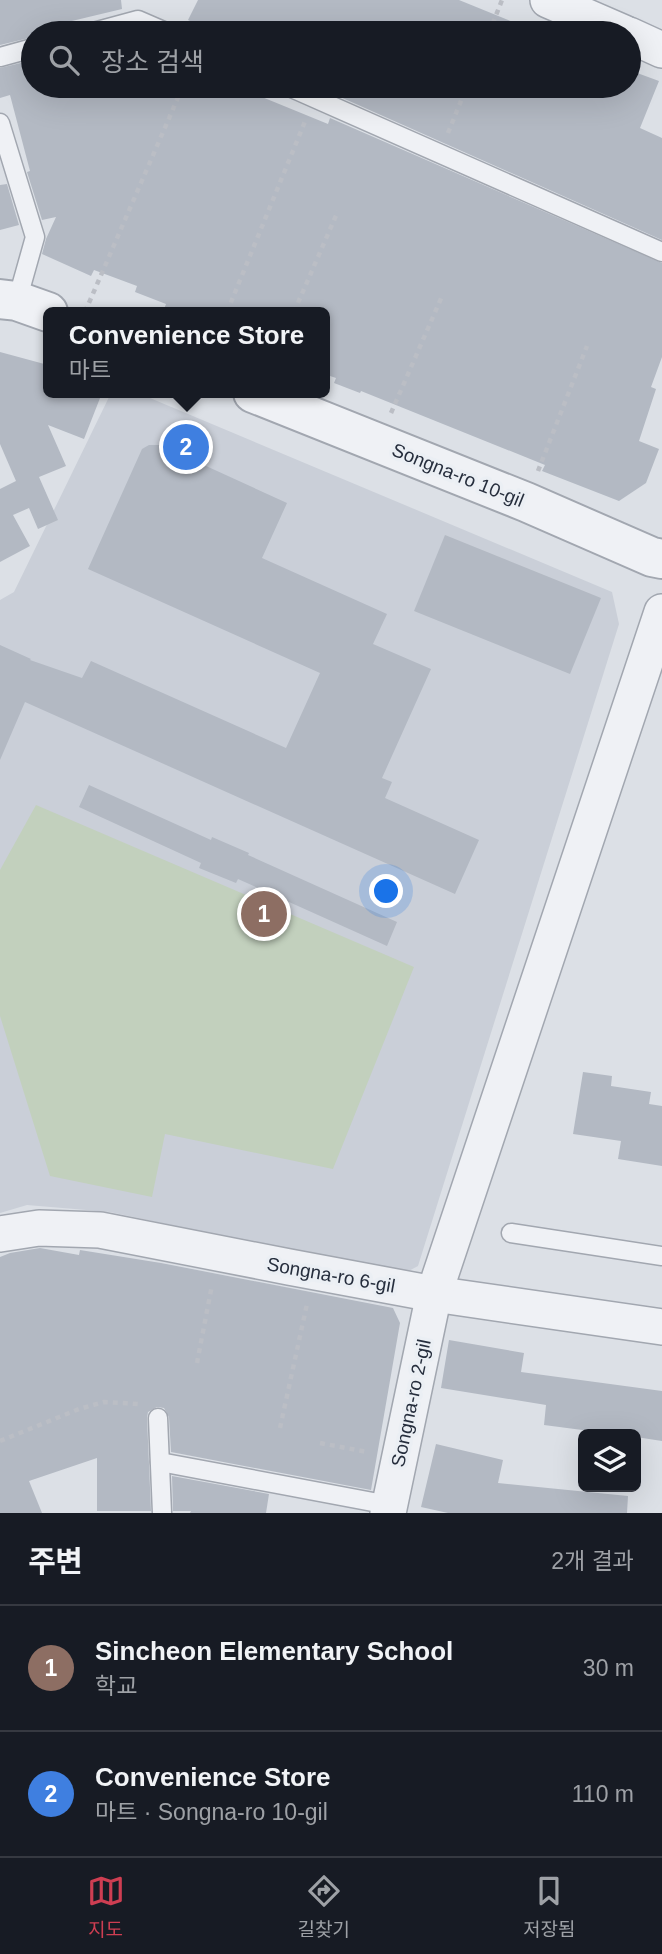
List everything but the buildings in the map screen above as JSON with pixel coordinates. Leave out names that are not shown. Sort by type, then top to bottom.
[{"type":"street","points":[[548,0],[596,21]]},
{"type":"street","points":[[641,41],[662,50]]},
{"type":"street","name":"Songna-ro 10-gil","points":[[266,398],[662,559]]},
{"type":"street","name":"Songna-ro 2-gil","points":[[389,1509],[434,1293],[662,612]]},
{"type":"street","name":"Songna-ro 6-gil","points":[[0,1234],[39,1228],[100,1230],[434,1293],[662,1327]]},
{"type":"lane","points":[[0,57],[21,51]]},
{"type":"lane","points":[[315,98],[662,251]]},
{"type":"lane","points":[[0,123],[35,237],[22,304]]},
{"type":"lane","points":[[511,1233],[662,1256]]},
{"type":"lane","points":[[158,1418],[162,1513]]},
{"type":"lane","points":[[160,1462],[389,1509]]},
{"type":"path","points":[[494,21],[502,0]]},
{"type":"path","points":[[87,307],[178,98]]},
{"type":"path","points":[[229,307],[315,98]]},
{"type":"path","points":[[440,154],[462,98]]},
{"type":"path","points":[[297,307],[338,211]]},
{"type":"path","points":[[377,442],[443,294]]},
{"type":"path","points":[[526,502],[587,346]]},
{"type":"path","points":[[197,1363],[218,1253]]},
{"type":"path","points":[[281,1428],[314,1272]]},
{"type":"path","points":[[0,1441],[79,1409],[104,1402],[155,1405],[158,1418]]},
{"type":"path","points":[[320,1443],[399,1458]]},
{"type":"shaded area","points":[[109,398],[150,398],[612,592],[619,624],[418,1266],[403,1274],[110,1212],[27,1205],[0,1213],[0,600],[14,592]]},
{"type":"green space","points":[[36,805],[414,967],[333,1169],[165,1134],[152,1197],[50,1176],[0,1016],[0,870]]},
{"type":"place","name":"Convenience Store","points":[[186,447]]},
{"type":"place","name":"Sincheon Elementary School","points":[[264,914]]}]
